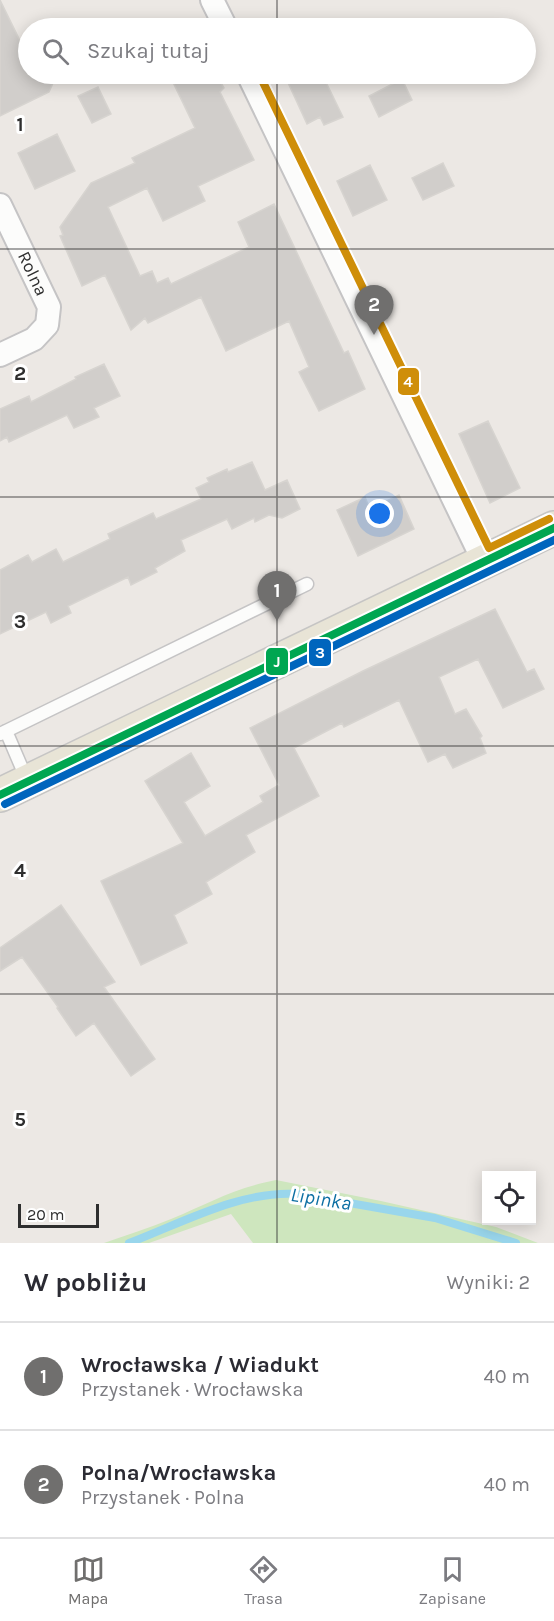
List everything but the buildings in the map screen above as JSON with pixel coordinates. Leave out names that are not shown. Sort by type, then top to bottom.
[{"type":"main road","points":[[14,788],[554,528]]},
{"type":"street","points":[[212,0],[221,18]]},
{"type":"street","points":[[253,84],[484,562]]},
{"type":"street","name":"Rolna","points":[[0,205],[49,307],[47,325],[34,339],[0,355]]},
{"type":"lane","points":[[14,788],[3,732],[307,584]]},
{"type":"green space","points":[[276,1180],[381,1201],[496,1227],[538,1243],[253,1243],[231,1214],[149,1243],[104,1243],[261,1183]]},
{"type":"waterway","name":"Lipinka","points":[[129,1243],[233,1202],[277,1194],[298,1194],[435,1218],[516,1243]]},
{"type":"transit line","name":"4","points":[[264,84],[489,548],[549,519]]},
{"type":"transit line","name":"J","points":[[0,795],[554,528]]},
{"type":"transit line","name":"3","points":[[5,804],[554,540]]},
{"type":"place","name":"Polna/Wrocławska","points":[[374,335]]},
{"type":"place","name":"Wrocławska / Wiadukt","points":[[277,621]]}]
